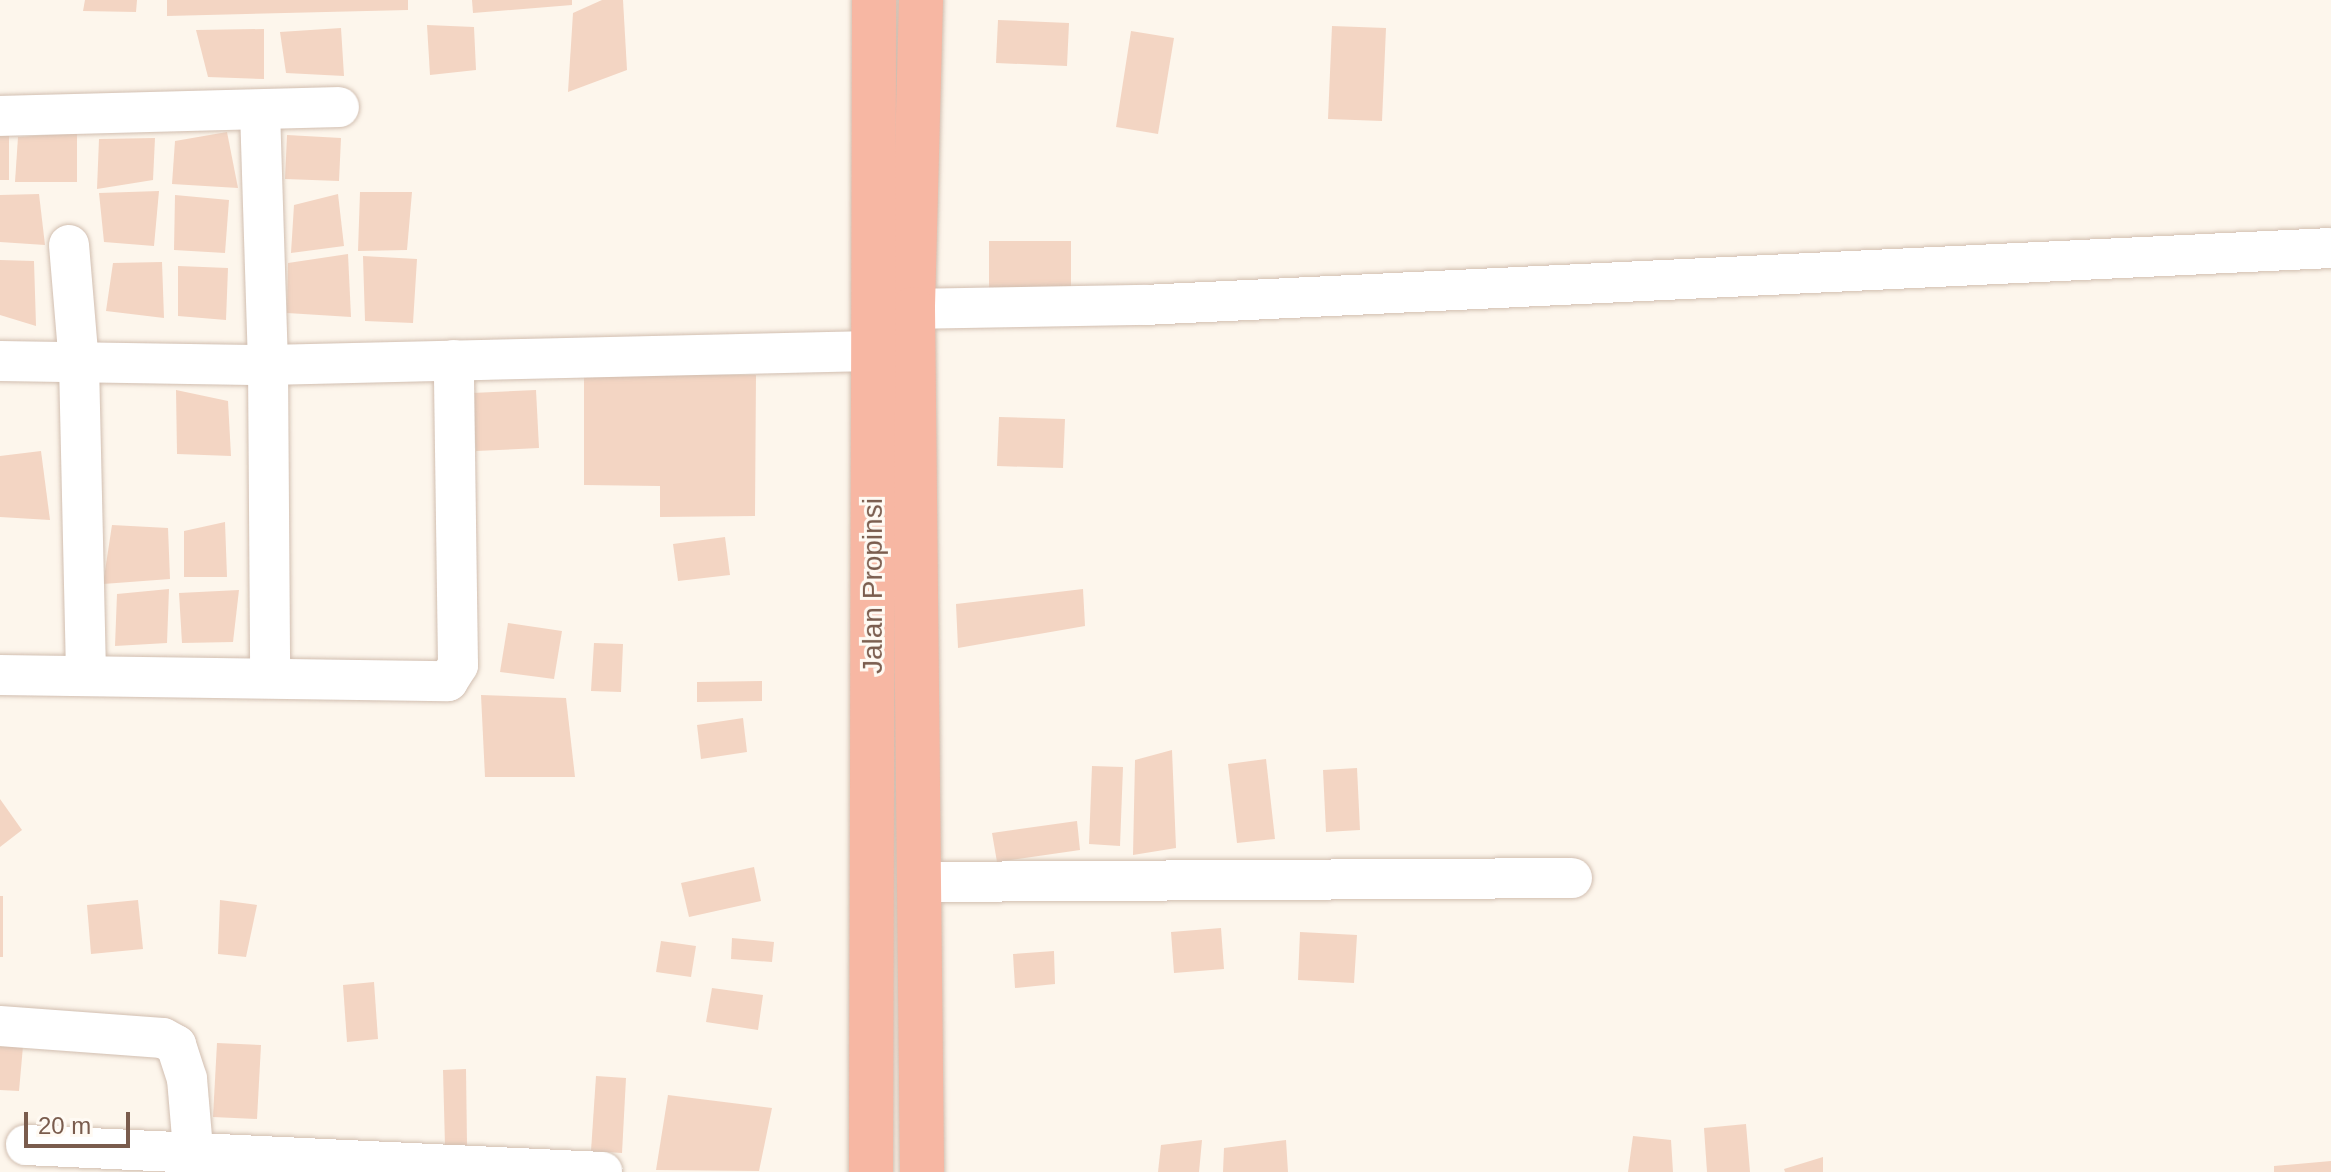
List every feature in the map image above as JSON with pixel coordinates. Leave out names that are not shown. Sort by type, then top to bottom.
[{"type":"highway","name":"Jalan Propinsi","points":[[871,1172],[874,0]]},
{"type":"highway","points":[[921,0],[913,309],[922,882],[922,1172]]},
{"type":"street","points":[[0,116],[339,107]]},
{"type":"street","points":[[260,110],[268,365],[270,676]]},
{"type":"street","points":[[69,245],[79,364],[86,673]]},
{"type":"street","points":[[913,309],[1144,305],[2331,248]]},
{"type":"street","points":[[0,361],[268,365],[872,351]]},
{"type":"street","points":[[0,675],[270,676],[434,684],[448,681],[457,670],[454,360]]},
{"type":"street","points":[[922,882],[1572,878]]},
{"type":"street","points":[[0,1026],[163,1038],[176,1045],[187,1079],[195,1163]]},
{"type":"street","points":[[26,1145],[195,1163],[602,1172]]},
{"type":"building","points":[[85,0],[137,0],[136,12],[83,11]]},
{"type":"building","points":[[167,0],[408,0],[408,10],[167,16]]},
{"type":"building","points":[[472,0],[572,0],[572,5],[473,13]]},
{"type":"building","points":[[602,0],[623,0],[627,70],[568,92],[573,13]]},
{"type":"building","points":[[998,20],[1069,23],[1067,66],[996,63]]},
{"type":"building","points":[[427,25],[474,27],[476,70],[430,75]]},
{"type":"building","points":[[1332,26],[1386,28],[1382,121],[1328,119]]},
{"type":"building","points":[[341,28],[344,76],[286,73],[280,32]]},
{"type":"building","points":[[264,29],[264,79],[208,77],[196,30]]},
{"type":"building","points":[[1131,31],[1174,38],[1158,134],[1116,127]]},
{"type":"building","points":[[227,132],[238,188],[172,184],[175,141]]},
{"type":"building","points":[[0,133],[9,134],[9,180],[0,180]]},
{"type":"building","points":[[77,133],[77,182],[15,182],[18,137]]},
{"type":"building","points":[[287,135],[341,138],[339,181],[285,179]]},
{"type":"building","points":[[155,138],[153,180],[97,189],[99,139]]},
{"type":"building","points":[[159,191],[154,246],[104,242],[99,193]]},
{"type":"building","points":[[360,192],[412,192],[407,250],[358,251]]},
{"type":"building","points":[[39,194],[45,245],[0,242],[0,195]]},
{"type":"building","points":[[338,194],[344,246],[291,253],[294,205]]},
{"type":"building","points":[[175,195],[229,200],[225,253],[174,250]]},
{"type":"building","points":[[989,241],[1071,241],[1071,288],[989,288]]},
{"type":"building","points":[[348,254],[351,317],[287,313],[288,263]]},
{"type":"building","points":[[363,256],[417,259],[413,323],[365,321]]},
{"type":"building","points":[[0,260],[34,261],[36,326],[0,315]]},
{"type":"building","points":[[162,262],[164,318],[106,311],[113,263]]},
{"type":"building","points":[[178,266],[228,268],[226,320],[178,316]]},
{"type":"building","points":[[584,375],[756,375],[755,516],[660,517],[660,486],[584,485]]},
{"type":"building","points":[[176,390],[228,401],[231,456],[177,454]]},
{"type":"building","points":[[536,390],[539,448],[476,451],[472,393]]},
{"type":"building","points":[[999,417],[1065,419],[1063,468],[997,466]]},
{"type":"building","points":[[41,451],[50,520],[0,517],[0,456]]},
{"type":"building","points":[[225,522],[227,577],[184,577],[184,531]]},
{"type":"building","points":[[112,525],[168,528],[170,579],[103,584]]},
{"type":"building","points":[[725,537],[730,575],[678,581],[673,544]]},
{"type":"building","points":[[169,589],[167,643],[115,646],[117,594]]},
{"type":"building","points":[[1083,589],[1085,626],[958,648],[956,604]]},
{"type":"building","points":[[239,590],[233,642],[182,643],[179,593]]},
{"type":"building","points":[[508,623],[562,631],[554,679],[500,672]]},
{"type":"building","points":[[594,643],[623,644],[621,692],[591,691]]},
{"type":"building","points":[[762,681],[762,701],[697,702],[697,682]]},
{"type":"building","points":[[481,695],[566,698],[575,777],[485,777]]},
{"type":"building","points":[[743,718],[747,752],[701,759],[697,725]]},
{"type":"building","points":[[1172,750],[1176,848],[1133,855],[1135,760]]},
{"type":"building","points":[[1266,759],[1275,839],[1237,843],[1228,764]]},
{"type":"building","points":[[1092,766],[1123,767],[1120,846],[1089,844]]},
{"type":"building","points":[[1357,768],[1360,830],[1326,832],[1323,770]]},
{"type":"building","points":[[0,799],[22,830],[0,847]]},
{"type":"building","points":[[1077,821],[1080,850],[997,862],[992,833]]},
{"type":"building","points":[[754,867],[761,901],[689,917],[681,883]]},
{"type":"building","points":[[0,896],[3,896],[3,957],[0,957]]},
{"type":"building","points":[[138,900],[143,949],[91,954],[87,905]]},
{"type":"building","points":[[220,900],[257,905],[246,957],[218,954]]},
{"type":"building","points":[[1221,928],[1224,969],[1174,973],[1171,932]]},
{"type":"building","points":[[1300,932],[1357,935],[1354,983],[1298,980]]},
{"type":"building","points":[[732,938],[774,942],[772,962],[731,959]]},
{"type":"building","points":[[661,941],[696,946],[691,977],[656,972]]},
{"type":"building","points":[[1054,951],[1055,984],[1015,988],[1013,954]]},
{"type":"building","points":[[374,982],[378,1039],[347,1042],[343,985]]},
{"type":"building","points":[[712,988],[763,995],[758,1030],[706,1022]]},
{"type":"building","points":[[0,1034],[24,1035],[19,1091],[0,1090]]},
{"type":"building","points":[[217,1043],[261,1045],[257,1119],[213,1117]]},
{"type":"building","points":[[466,1069],[467,1145],[445,1146],[443,1070]]},
{"type":"building","points":[[596,1076],[626,1078],[622,1153],[591,1151]]},
{"type":"building","points":[[668,1095],[772,1108],[759,1171],[656,1170]]},
{"type":"building","points":[[1746,1124],[1750,1172],[1707,1172],[1704,1128]]},
{"type":"building","points":[[1633,1136],[1671,1140],[1673,1172],[1628,1172]]},
{"type":"building","points":[[1202,1140],[1199,1172],[1158,1172],[1161,1145]]},
{"type":"building","points":[[1286,1140],[1288,1172],[1223,1172],[1224,1148]]},
{"type":"building","points":[[1823,1157],[1823,1172],[1785,1172],[1784,1169]]},
{"type":"building","points":[[2331,1161],[2331,1172],[2274,1172],[2274,1166]]}]
